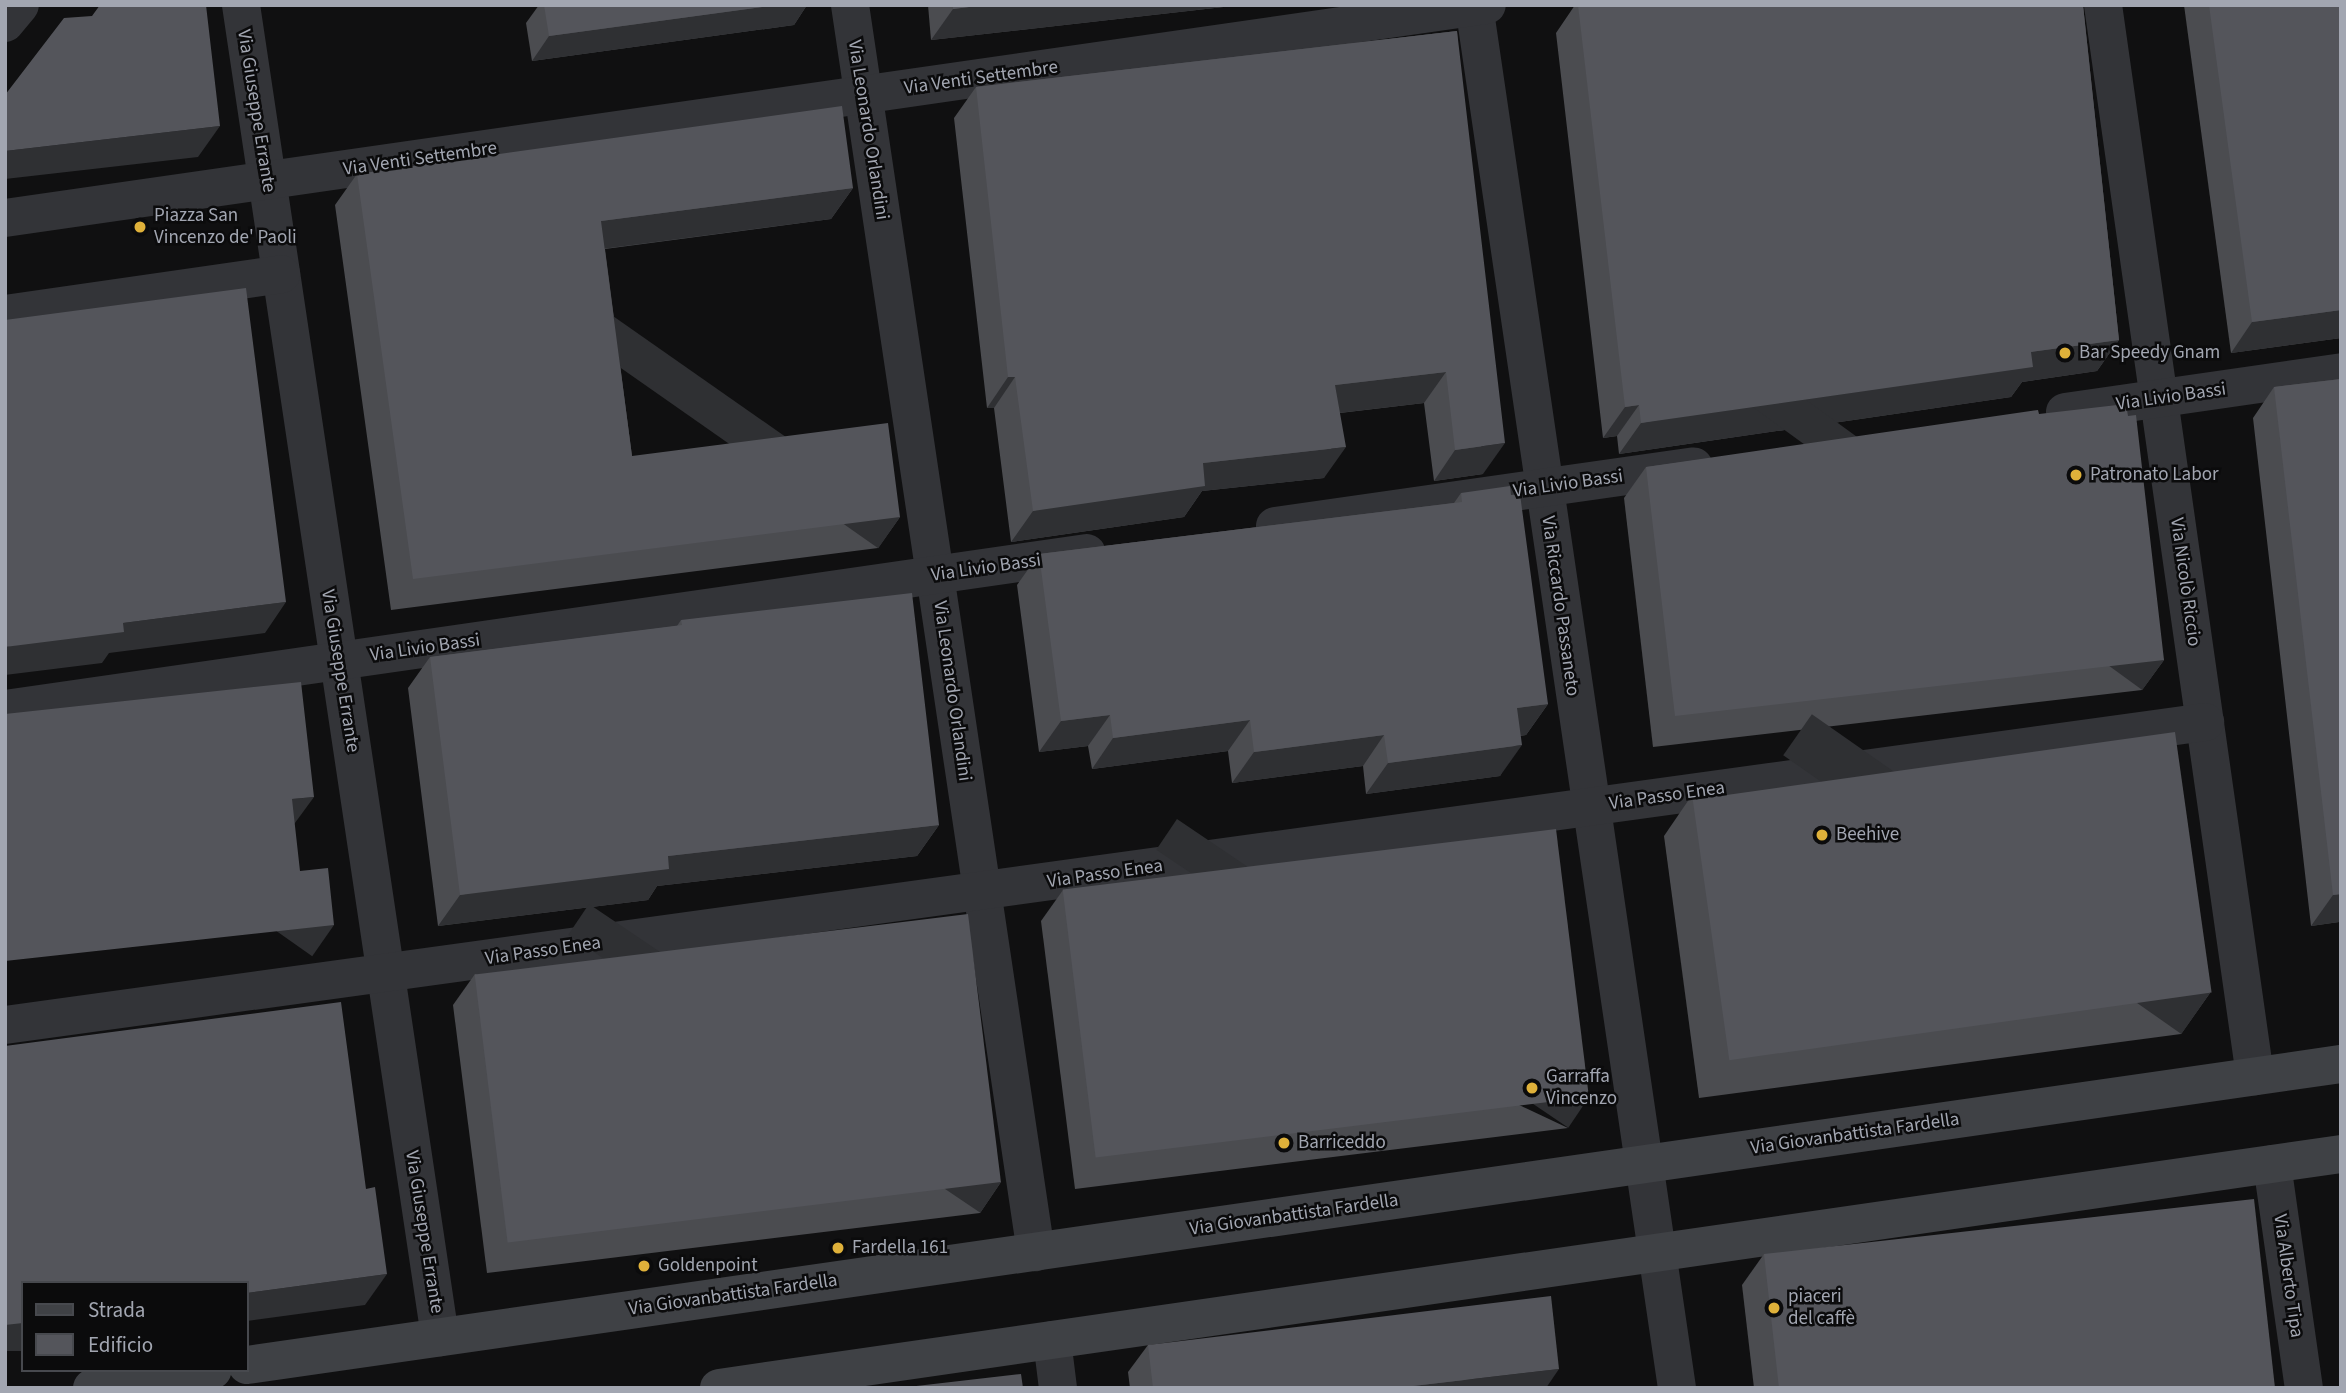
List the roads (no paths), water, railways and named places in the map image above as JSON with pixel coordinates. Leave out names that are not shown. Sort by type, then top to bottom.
[{"type":"main road","name":"Via Giovanbattista Fardella","points":[[248,1365],[2341,1064]]},
{"type":"main road","points":[[719,1388],[2341,1154]]},
{"type":"main road","points":[[92,1388],[200,1372]]},
{"type":"street","points":[[5,23],[20,5]]},
{"type":"street","name":"Via Giuseppe Errante","points":[[241,5],[440,1338]]},
{"type":"street","name":"Via Leonardo Orlandini","points":[[850,5],[1036,1252]]},
{"type":"street","name":"Via Nicolò Riccio","points":[[2103,5],[2256,1076]]},
{"type":"street","name":"Via Venti Settembre","points":[[5,218],[1479,6]]},
{"type":"street","name":"Via Riccardo Passaneto","points":[[1479,6],[1543,487],[1676,1388]]},
{"type":"street","points":[[5,314],[281,274]]},
{"type":"street","name":"Via Livio Bassi","points":[[2026,418],[2341,372]]},
{"type":"street","name":"Via Livio Bassi","points":[[1239,531],[1737,460]]},
{"type":"street","name":"Via Livio Bassi","points":[[5,709],[1129,547]]},
{"type":"street","name":"Via Passo Enea","points":[[5,1025],[2205,722]]},
{"type":"street","name":"Via Alberto Tipa","points":[[2272,1164],[2304,1388]]},
{"type":"street","points":[[1052,1340],[1058,1388]]},
{"type":"place","name":"Piazza San Vincenzo de' Paoli","points":[[140,227]]},
{"type":"place","name":"Bar Speedy Gnam","points":[[2065,353]]},
{"type":"place","name":"Patronato Labor","points":[[2076,475]]},
{"type":"place","name":"Beehive","points":[[1822,835]]},
{"type":"place","name":"Garraffa Vincenzo","points":[[1532,1088]]},
{"type":"place","name":"Barriceddo","points":[[1284,1143]]},
{"type":"place","name":"Fardella 161","points":[[838,1248]]},
{"type":"place","name":"Goldenpoint","points":[[644,1266]]},
{"type":"place","name":"piaceri del caffè","points":[[1774,1308]]}]
